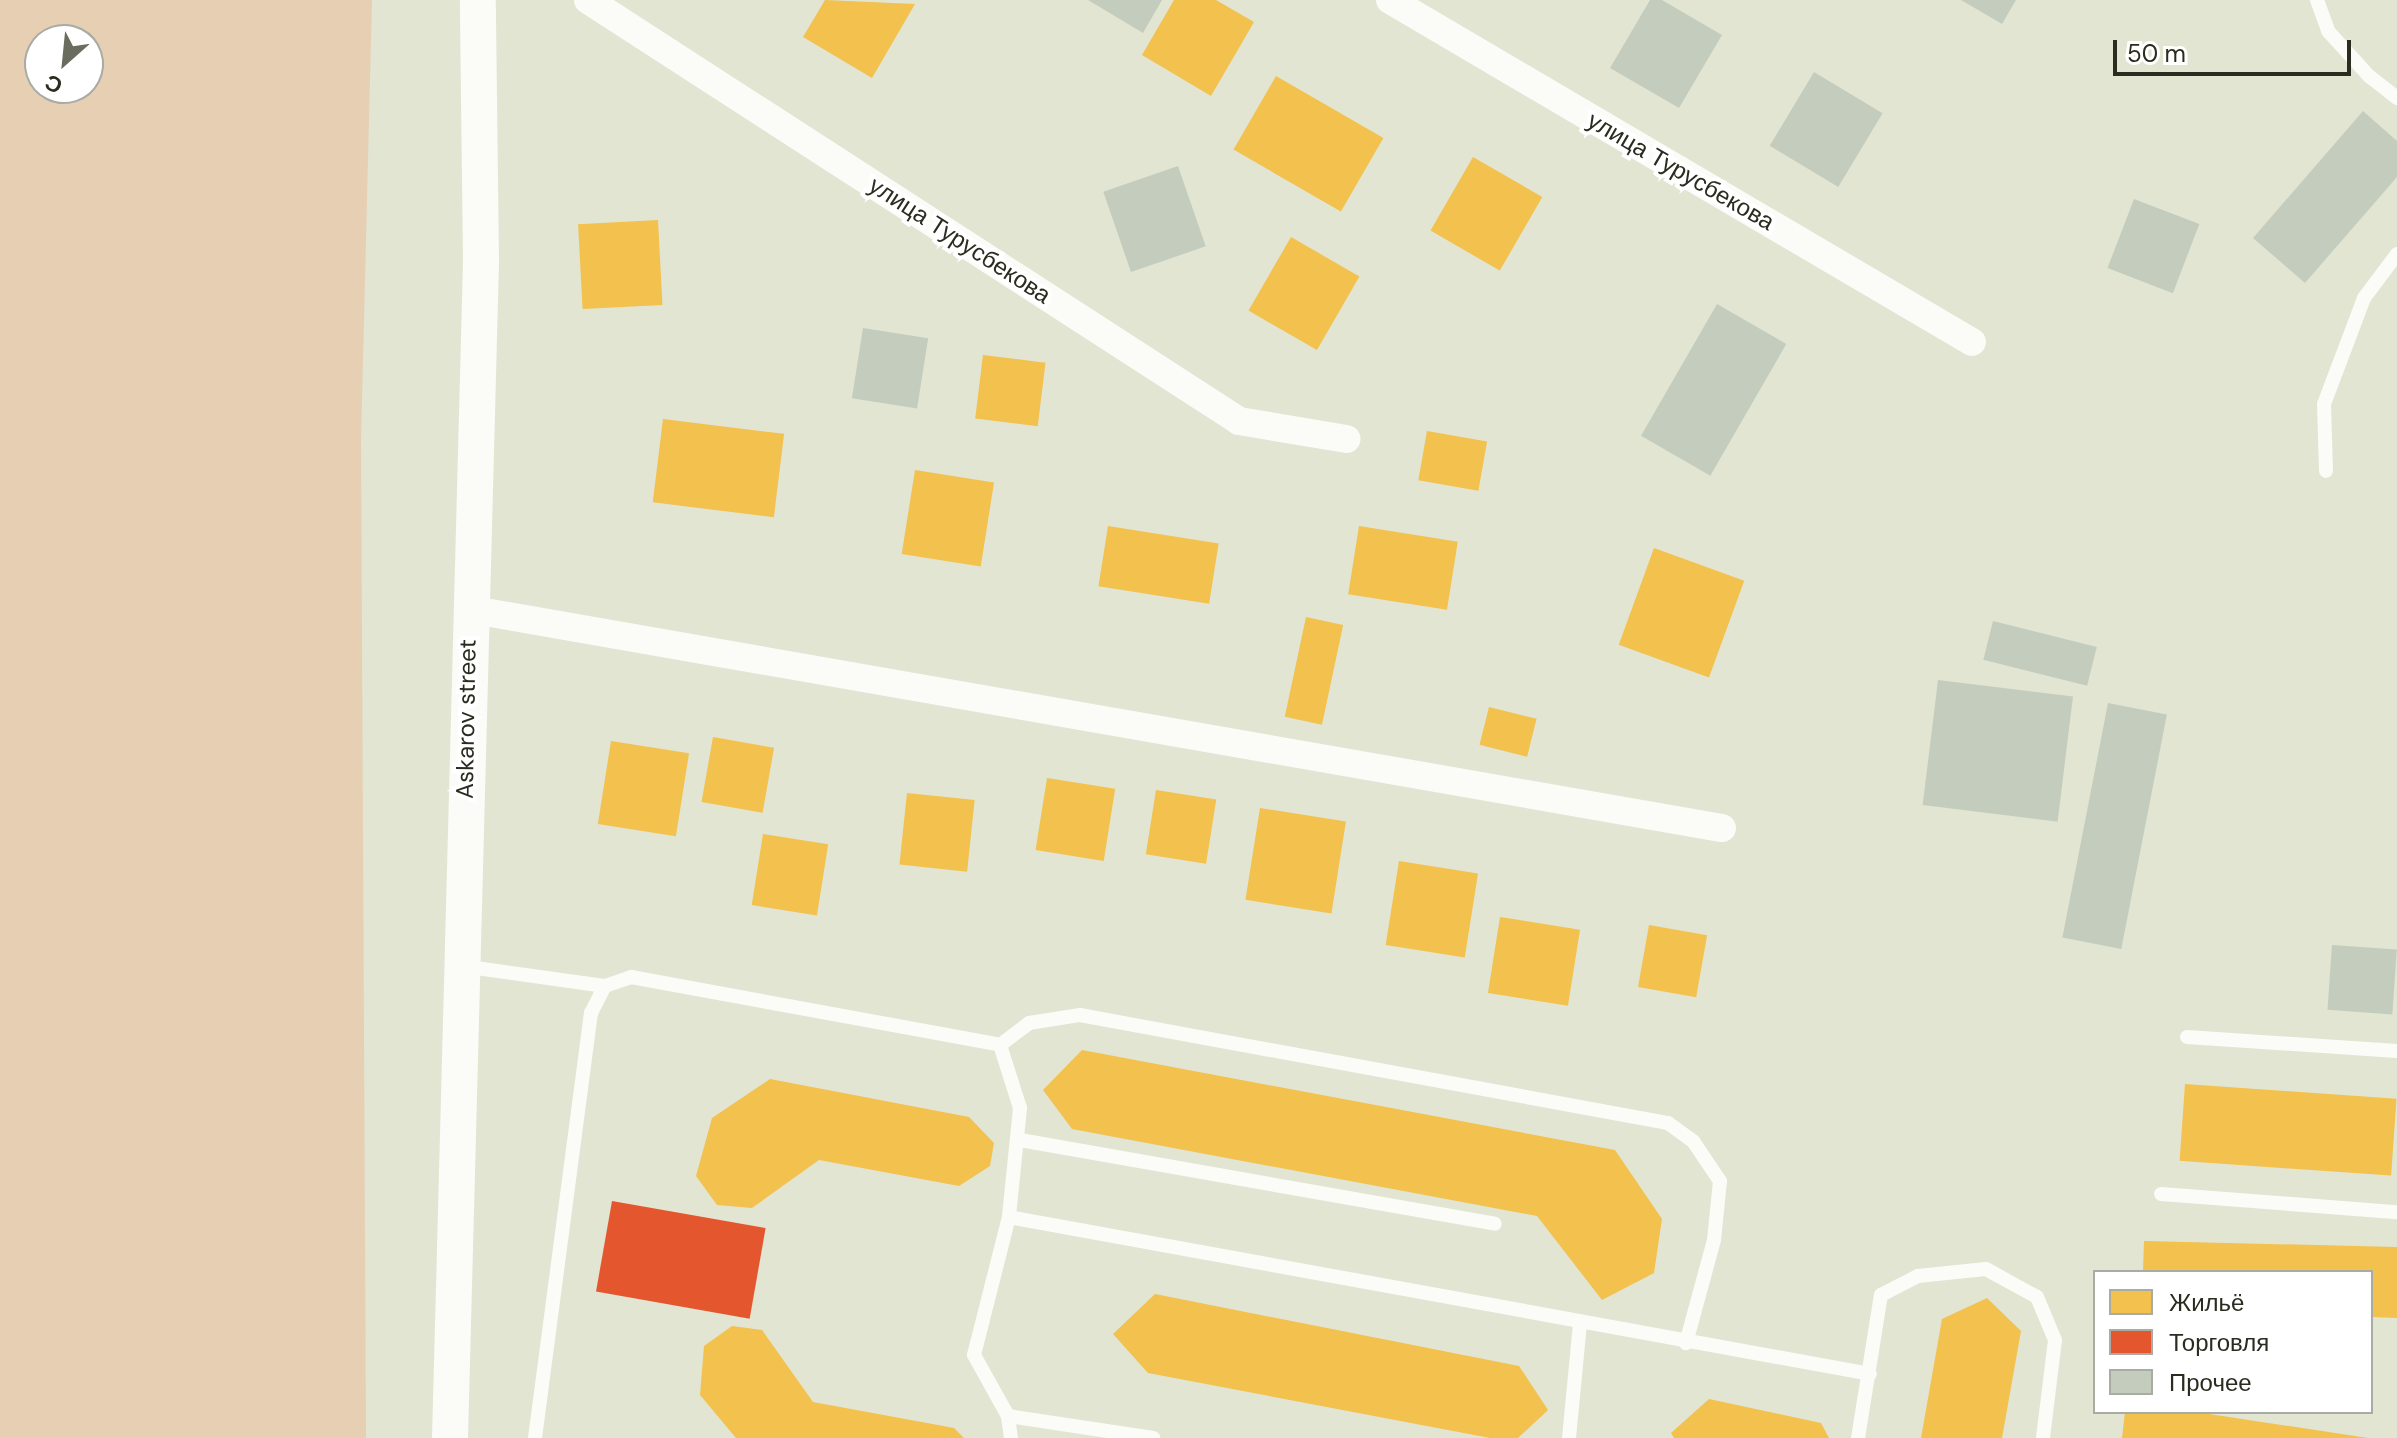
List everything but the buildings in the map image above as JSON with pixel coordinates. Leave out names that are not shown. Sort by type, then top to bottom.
[{"type":"street","name":"Askarov street","points":[[450,1438],[468,609],[481,261],[478,0]]},
{"type":"street","name":"улица Турусбекова","points":[[588,0],[1239,421],[1347,439]]},
{"type":"street","name":"улица Турусбекова","points":[[1390,0],[1972,342]]},
{"type":"street","points":[[468,609],[1722,828]]},
{"type":"lane","points":[[2317,0],[2328,31],[2369,76],[2397,98]]},
{"type":"lane","points":[[2326,471],[2324,404],[2364,298],[2397,254]]},
{"type":"lane","points":[[460,966],[605,986],[631,977],[1000,1045],[1029,1023],[1080,1015],[1668,1123],[1693,1141],[1720,1181],[1714,1240],[1686,1343]]},
{"type":"lane","points":[[535,1438],[591,1013],[605,986]]},
{"type":"lane","points":[[2187,1037],[2397,1051]]},
{"type":"lane","points":[[1000,1045],[1020,1108],[1020,1140],[1009,1217],[974,1355],[1008,1416],[1011,1438]]},
{"type":"lane","points":[[1020,1140],[1495,1224]]},
{"type":"lane","points":[[2161,1194],[2397,1212]]},
{"type":"lane","points":[[1009,1217],[1686,1343],[1870,1374]]},
{"type":"lane","points":[[1858,1438],[1881,1295],[1918,1276],[1986,1269],[2037,1297],[2055,1340],[2043,1438]]},
{"type":"lane","points":[[1569,1438],[1580,1323]]},
{"type":"lane","points":[[1008,1416],[1153,1438]]},
{"type":"shaded area","points":[[0,0],[372,0],[361,439],[366,1438],[0,1438]]}]
